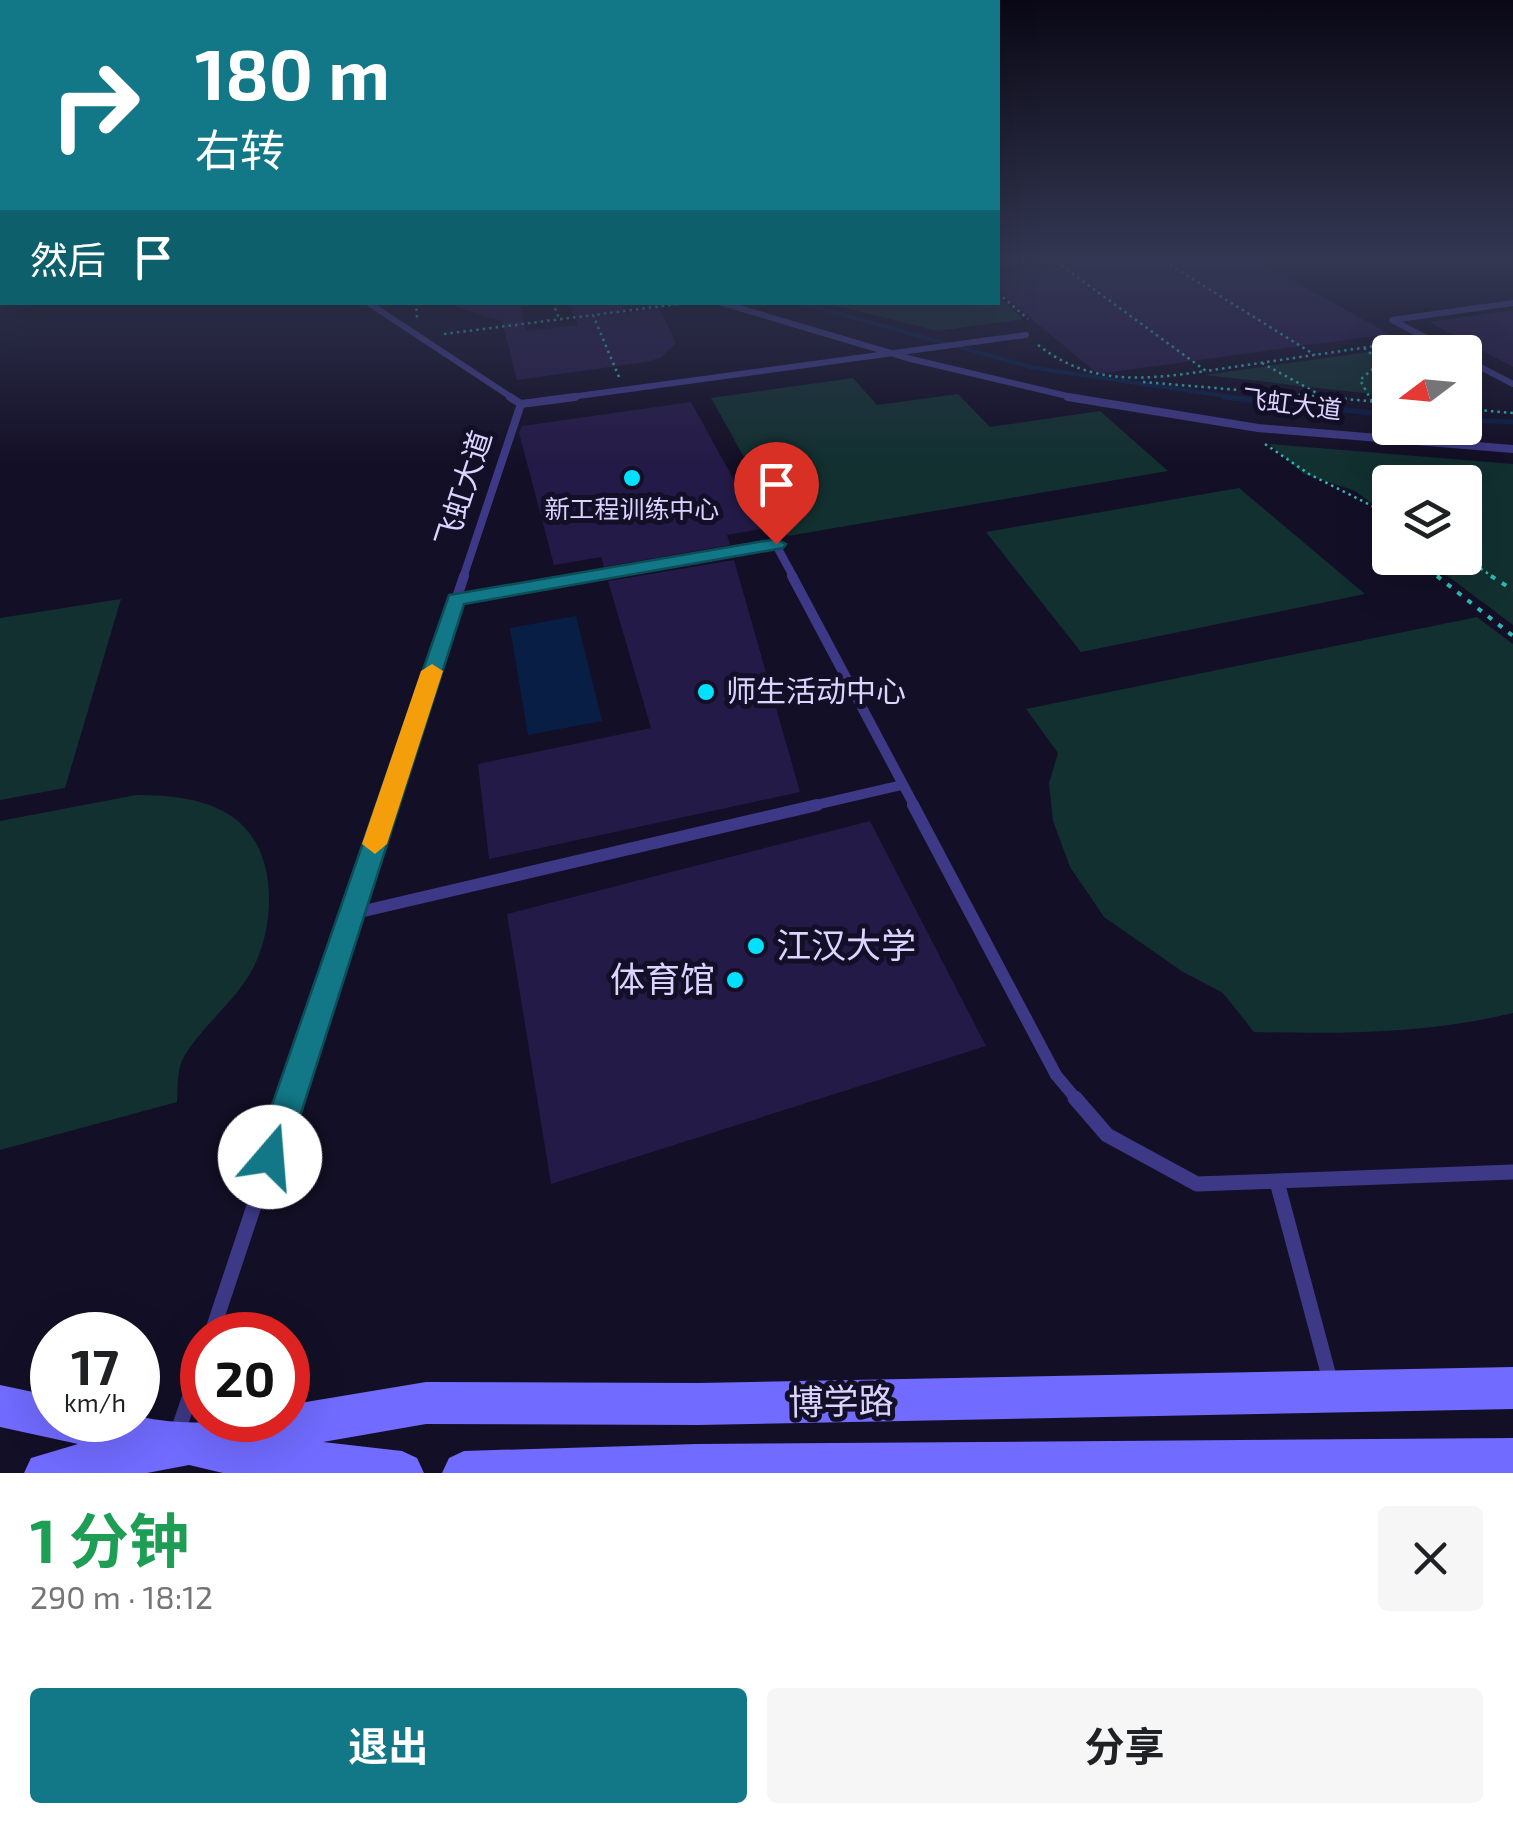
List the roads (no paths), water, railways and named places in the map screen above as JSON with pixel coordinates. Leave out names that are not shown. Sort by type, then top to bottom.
[{"type":"main road","name":"博学路","points":[[46,1473],[173,1446],[426,1404],[698,1404],[1513,1388]]},
{"type":"main road","points":[[0,1406],[30,1412]]},
{"type":"main road","name":"博学路","points":[[156,1442],[402,1473]]},
{"type":"main road","name":"博学路","points":[[464,1473],[736,1466],[1513,1460]]},
{"type":"lane","name":"飞虹大道","points":[[219,1312],[521,404],[403,327]]},
{"type":"lane","name":"飞虹大道","points":[[803,327],[896,354],[1109,406],[1243,424],[1513,449]]},
{"type":"lane","points":[[521,404],[1026,335]]},
{"type":"lane","points":[[1482,368],[1513,384]]},
{"type":"lane","points":[[456,600],[776,544],[1056,1074],[1108,1135],[1197,1184],[1513,1172]]},
{"type":"lane","points":[[352,914],[902,785]]},
{"type":"lane","points":[[1278,1182],[1334,1394]]},
{"type":"lane","points":[[173,1446],[180,1425]]},
{"type":"water","points":[[576,616],[602,721],[528,735],[510,628]]},
{"type":"waterway","points":[[886,327],[1034,368],[1246,399]]},
{"type":"waterway","points":[[1223,397],[1372,413]]},
{"type":"waterway","points":[[1482,421],[1513,422]]},
{"type":"place","name":"新工程训练中心","points":[[632,478]]},
{"type":"place","name":"师生活动中心","points":[[706,692]]},
{"type":"place","name":"江汉大学","points":[[756,946]]},
{"type":"place","name":"体育馆","points":[[735,980]]}]
